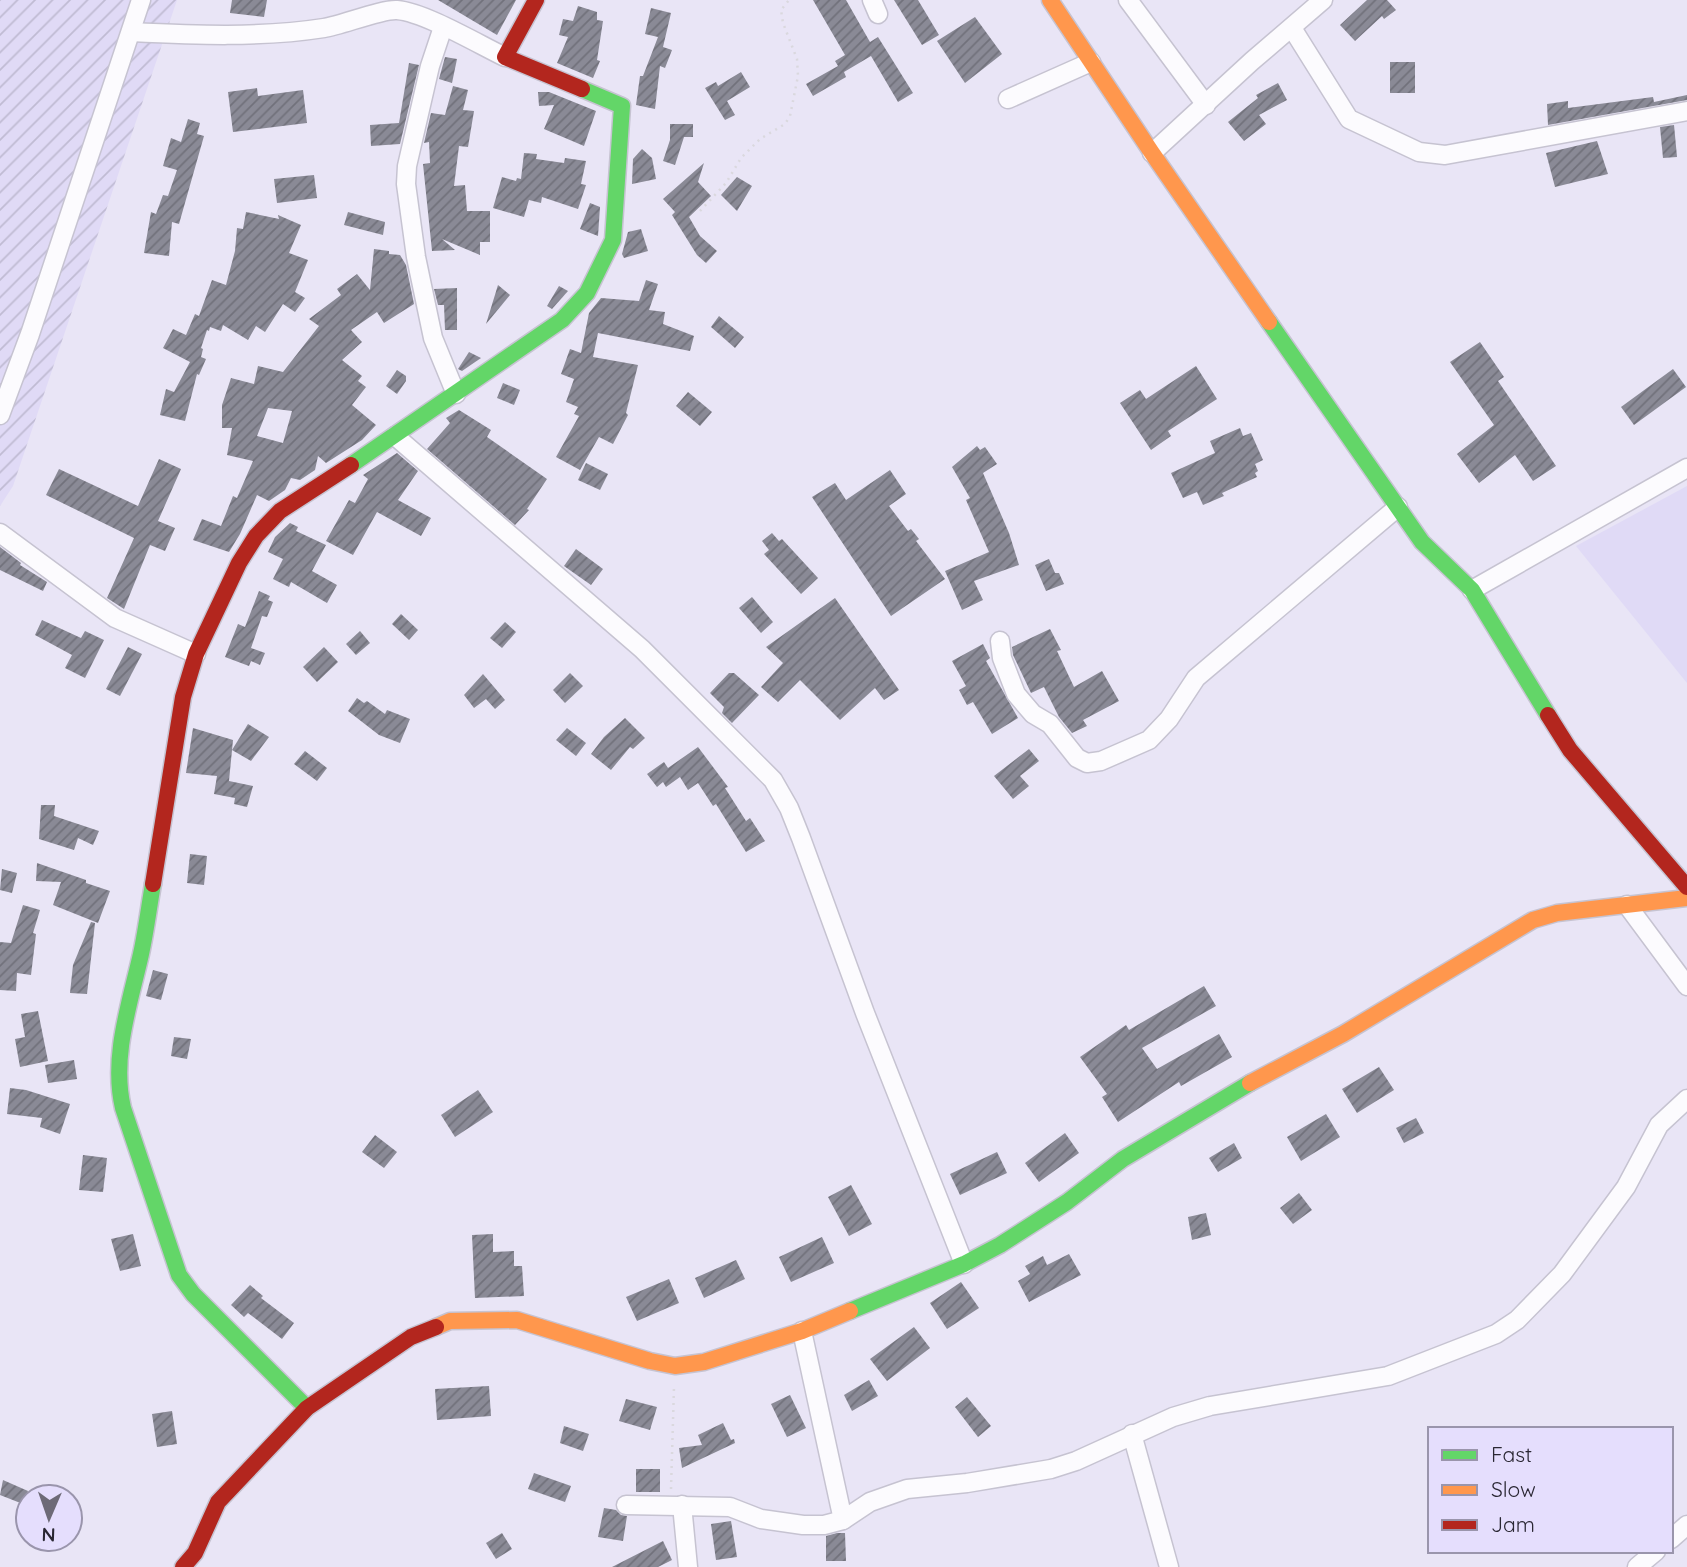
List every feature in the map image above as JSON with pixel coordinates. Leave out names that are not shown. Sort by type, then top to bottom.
[{"type":"main road","points":[[307,1408],[184,1285],[179,1275],[119,1091],[123,1030],[142,950],[183,697],[196,654],[239,562],[268,521],[280,511],[395,436],[562,320],[587,293],[613,240],[622,106],[505,57],[536,0]]},
{"type":"main road","points":[[1050,0],[1152,153],[1422,541],[1472,590],[1570,750],[1687,887]]},
{"type":"main road","points":[[186,1565],[195,1553],[218,1502],[307,1408],[411,1337],[450,1321],[517,1321],[675,1366],[704,1362],[802,1331],[964,1264],[1067,1202],[1123,1158],[1232,1092],[1343,1034],[1533,919],[1558,913],[1687,898]]},
{"type":"street","points":[[0,415],[30,334],[141,0]]},
{"type":"street","points":[[1128,0],[1206,105]]},
{"type":"street","points":[[1152,153],[1323,0]]},
{"type":"street","points":[[131,32],[197,36],[324,28],[398,5],[505,57]]},
{"type":"street","points":[[443,27],[430,66],[407,166],[406,184],[416,257],[433,338],[456,394]]},
{"type":"street","points":[[1292,28],[1349,118],[1419,152],[1445,155],[1687,111]]},
{"type":"street","points":[[1008,99],[1091,62]]},
{"type":"street","points":[[395,436],[642,649],[773,780],[789,808],[801,838],[865,1013],[964,1264]]},
{"type":"street","points":[[1472,590],[1687,468]]},
{"type":"street","points":[[1000,641],[1002,658],[1016,694],[1033,713],[1049,724],[1077,758],[1087,762],[1101,761],[1149,740],[1169,719],[1196,678],[1398,507]]},
{"type":"street","points":[[0,533],[115,618],[196,654]]},
{"type":"street","points":[[1627,905],[1687,986]]},
{"type":"street","points":[[626,1505],[730,1507],[761,1519],[824,1525],[843,1520],[870,1502],[907,1489],[967,1483],[1051,1469],[1076,1461],[1173,1417],[1210,1406],[1388,1376],[1496,1334],[1517,1320],[1562,1274],[1626,1187],[1659,1125],[1687,1098]]},
{"type":"street","points":[[802,1331],[843,1520]]},
{"type":"street","points":[[1132,1434],[1169,1567]]},
{"type":"street","points":[[682,1505],[688,1567]]},
{"type":"street","points":[[1673,1537],[1687,1525]]},
{"type":"street","points":[[1637,1567],[1654,1553]]},
{"type":"path","points":[[700,211],[726,183],[741,158],[760,139],[785,124],[790,116],[799,76],[797,59],[783,23],[781,10],[789,0]]},
{"type":"path","points":[[675,1366],[671,1494],[682,1505]]},
{"type":"shaded area","points":[[0,0],[177,0],[13,486],[0,506]]},
{"type":"shaded area","points":[[1687,486],[1687,683],[1576,546]]},
{"type":"building","points":[[232,0],[267,0],[264,17],[230,13]]},
{"type":"building","points":[[438,0],[516,0],[497,35]]},
{"type":"building","points":[[813,0],[846,0],[870,42],[878,37],[913,93],[898,102],[871,56],[844,72],[846,77],[813,96],[806,84],[838,66],[835,61],[845,55]]},
{"type":"building","points":[[894,0],[918,0],[939,35],[922,45]]},
{"type":"building","points":[[1367,0],[1387,0],[1396,10],[1384,19],[1382,16],[1355,41],[1340,25]]},
{"type":"building","points":[[578,6],[597,12],[597,20],[603,21],[597,60],[600,61],[593,78],[557,63],[568,37],[559,35],[563,19],[573,21]]},
{"type":"building","points":[[651,8],[671,13],[663,47],[672,50],[665,68],[660,66],[655,109],[636,105],[640,76],[643,76],[658,37],[645,34]]},
{"type":"building","points":[[975,17],[1002,54],[965,83],[937,41]]},
{"type":"building","points":[[445,57],[457,59],[452,83],[439,79]]},
{"type":"building","points":[[1390,62],[1415,62],[1415,93],[1390,93]]},
{"type":"building","points":[[409,63],[419,65],[400,144],[371,146],[370,125],[399,123]]},
{"type":"building","points":[[741,72],[750,87],[727,101],[735,115],[725,120],[705,88],[716,82],[718,86]]},
{"type":"building","points":[[1278,83],[1287,100],[1259,115],[1266,124],[1244,141],[1228,122],[1258,98],[1256,95]]},
{"type":"building","points":[[453,86],[468,90],[463,110],[474,111],[468,147],[459,146],[454,186],[465,185],[467,211],[490,211],[490,242],[480,242],[480,255],[442,239],[455,250],[432,251],[423,164],[430,163],[429,142],[424,143],[431,113],[445,115]]},
{"type":"building","points":[[257,88],[258,96],[303,90],[307,123],[233,132],[228,92]]},
{"type":"building","points":[[538,92],[549,92],[596,111],[584,146],[544,129],[554,105],[539,106]]},
{"type":"building","points":[[1687,95],[1687,100],[1548,125],[1547,104],[1568,101],[1568,108],[1653,97],[1654,102]]},
{"type":"building","points":[[188,119],[200,123],[197,134],[204,136],[179,224],[172,222],[169,256],[144,253],[151,212],[156,214],[163,195],[168,196],[177,170],[163,166],[171,138],[181,142]]},
{"type":"building","points":[[670,124],[693,124],[693,137],[684,137],[675,165],[663,161],[670,140]]},
{"type":"building","points":[[1674,125],[1677,157],[1663,158],[1660,127]]},
{"type":"building","points":[[1597,141],[1608,174],[1555,187],[1546,153]]},
{"type":"building","points":[[642,149],[652,158],[656,179],[632,184],[633,159]]},
{"type":"building","points":[[524,153],[537,154],[536,159],[564,163],[565,158],[586,161],[581,184],[586,185],[578,209],[542,197],[541,203],[529,200],[524,217],[493,208],[502,177],[516,181],[517,178],[521,179]]},
{"type":"building","points":[[704,163],[698,182],[711,196],[689,217],[700,236],[717,251],[706,263],[697,255],[672,215],[675,212],[663,199]]},
{"type":"building","points":[[314,175],[317,198],[277,203],[274,179]]},
{"type":"building","points":[[737,177],[752,186],[737,211],[721,195]]},
{"type":"building","points":[[590,203],[600,207],[598,236],[580,229]]},
{"type":"building","points":[[246,212],[279,219],[278,215],[301,225],[289,253],[308,260],[295,292],[305,298],[295,312],[283,304],[265,332],[256,326],[248,340],[223,325],[221,331],[210,327],[201,348],[201,357],[206,359],[199,375],[197,374],[185,421],[160,415],[166,389],[174,392],[190,362],[163,348],[173,329],[186,335],[195,314],[199,316],[212,280],[226,285],[235,251],[237,228],[243,229]]},
{"type":"building","points":[[348,212],[385,222],[383,235],[344,225]]},
{"type":"building","points":[[641,229],[648,251],[624,258],[622,254],[628,232]]},
{"type":"building","points":[[374,249],[400,255],[406,265],[414,304],[384,323],[377,312],[351,330],[362,342],[342,360],[362,376],[358,381],[366,387],[352,405],[376,425],[362,440],[326,463],[318,456],[315,470],[300,480],[291,478],[285,490],[269,501],[257,495],[229,552],[193,540],[202,519],[221,526],[233,496],[237,498],[253,461],[227,455],[232,428],[222,428],[222,405],[231,378],[254,384],[258,366],[283,372],[319,326],[309,319],[341,295],[337,289],[357,274],[370,290]],"holes":[[[268,408],[292,411],[283,443],[257,436]]]},
{"type":"building","points":[[646,280],[658,284],[649,310],[665,312],[663,324],[694,336],[690,351],[598,333],[593,357],[638,365],[626,413],[628,415],[613,444],[599,437],[580,470],[556,457],[579,416],[574,414],[578,407],[566,402],[574,379],[561,374],[570,349],[581,353],[589,313],[601,298],[639,301]]},
{"type":"building","points":[[498,285],[510,295],[486,324]]},
{"type":"building","points":[[559,286],[568,291],[552,309],[547,306]]},
{"type":"building","points":[[457,288],[457,330],[445,330],[444,305],[438,305],[434,289]]},
{"type":"building","points":[[719,316],[744,337],[735,348],[711,327]]},
{"type":"building","points":[[1480,342],[1504,377],[1498,381],[1556,466],[1533,481],[1515,455],[1479,483],[1457,454],[1494,425],[1450,362]]},
{"type":"building","points":[[469,352],[481,358],[462,371],[458,369]]},
{"type":"building","points":[[1196,366],[1217,399],[1168,431],[1171,436],[1151,450],[1120,403],[1140,390],[1146,399]]},
{"type":"building","points":[[1673,369],[1686,387],[1634,425],[1621,407]]},
{"type":"building","points":[[397,370],[406,376],[406,381],[397,394],[386,386]]},
{"type":"building","points":[[503,383],[520,390],[514,405],[497,398]]},
{"type":"building","points":[[688,392],[712,412],[700,426],[676,406]]},
{"type":"building","points":[[459,410],[491,430],[487,437],[547,479],[527,509],[529,510],[515,525],[427,449],[450,423],[446,418]]},
{"type":"building","points":[[1240,428],[1243,436],[1251,433],[1263,460],[1255,464],[1257,477],[1203,505],[1197,492],[1183,498],[1171,473],[1215,453],[1210,441]]},
{"type":"building","points":[[977,446],[980,450],[985,447],[997,464],[983,473],[1009,533],[1019,565],[974,581],[983,600],[962,610],[945,571],[989,552],[966,500],[970,498],[952,467]]},
{"type":"building","points":[[397,453],[418,471],[398,500],[431,518],[421,536],[377,512],[353,555],[326,541],[349,500],[355,503],[368,479],[363,475]]},
{"type":"building","points":[[159,459],[181,469],[158,521],[175,528],[165,551],[150,545],[124,609],[107,598],[134,538],[46,495],[59,469],[138,506]]},
{"type":"building","points":[[586,463],[608,474],[600,490],[578,480]]},
{"type":"building","points":[[890,470],[906,494],[889,506],[908,531],[911,529],[919,539],[916,541],[945,579],[891,616],[812,497],[835,483],[846,500]]},
{"type":"building","points":[[290,523],[298,527],[296,531],[326,545],[312,571],[337,585],[327,603],[291,582],[289,587],[273,579],[283,559],[268,552],[275,537]]},
{"type":"building","points":[[772,533],[779,541],[782,539],[818,578],[801,594],[764,554],[769,550],[762,541]]},
{"type":"building","points":[[0,547],[21,563],[20,565],[47,582],[43,591],[0,570]]},
{"type":"building","points":[[576,549],[603,569],[591,585],[564,566]]},
{"type":"building","points":[[1049,559],[1064,584],[1046,591],[1035,565]]},
{"type":"building","points":[[259,591],[270,596],[268,600],[273,602],[267,617],[262,616],[251,648],[265,653],[260,665],[251,661],[249,666],[225,657],[238,624],[245,627]]},
{"type":"building","points":[[752,597],[773,622],[761,633],[739,608]]},
{"type":"building","points":[[835,598],[899,690],[884,700],[875,688],[840,720],[800,680],[778,702],[761,687],[783,663],[766,647]]},
{"type":"building","points":[[401,614],[418,630],[409,640],[392,624]]},
{"type":"building","points":[[42,620],[81,638],[85,631],[104,640],[85,678],[65,668],[72,655],[35,635]]},
{"type":"building","points":[[505,622],[516,632],[502,648],[490,638]]},
{"type":"building","points":[[1050,629],[1061,650],[1057,651],[1074,687],[1102,671],[1119,701],[1083,720],[1087,726],[1072,733],[1059,717],[1044,687],[1031,693],[1013,655],[1012,647]]},
{"type":"building","points":[[360,631],[370,643],[356,655],[346,644]]},
{"type":"building","points":[[983,644],[990,658],[986,661],[1018,718],[992,734],[973,702],[967,705],[959,690],[966,686],[952,661]]},
{"type":"building","points":[[128,647],[142,654],[120,696],[106,689]]},
{"type":"building","points":[[324,647],[338,662],[317,682],[303,667]]},
{"type":"building","points":[[570,673],[583,686],[565,703],[553,690]]},
{"type":"building","points":[[729,673],[734,673],[759,695],[732,723],[722,713],[724,707],[710,693]]},
{"type":"building","points":[[483,674],[505,700],[495,709],[486,699],[474,708],[464,695]]},
{"type":"building","points":[[357,698],[364,703],[367,701],[385,714],[387,710],[410,719],[400,743],[379,735],[348,711]]},
{"type":"building","points":[[625,718],[645,738],[633,749],[630,747],[611,770],[591,754],[604,737]]},
{"type":"building","points":[[248,724],[269,737],[251,761],[232,750]]},
{"type":"building","points":[[193,728],[233,740],[229,781],[253,786],[247,807],[234,804],[235,798],[214,794],[217,776],[186,773]]},
{"type":"building","points":[[567,728],[586,743],[576,756],[556,740]]},
{"type":"building","points":[[698,747],[728,787],[725,788],[746,821],[750,818],[765,841],[746,852],[716,804],[713,806],[698,783],[688,790],[680,777],[666,787],[663,782],[657,787],[647,774],[664,762],[668,768]]},
{"type":"building","points":[[1029,749],[1039,761],[1020,776],[1029,786],[1013,799],[994,776]]},
{"type":"building","points":[[305,751],[327,768],[317,781],[294,764]]},
{"type":"building","points":[[41,805],[55,805],[54,816],[99,831],[93,845],[78,838],[74,850],[39,839]]},
{"type":"building","points":[[190,854],[207,856],[204,885],[187,883]]},
{"type":"building","points":[[37,863],[110,891],[98,923],[53,905],[61,882],[36,881]]},
{"type":"building","points":[[2,869],[17,873],[12,893],[0,890]]},
{"type":"building","points":[[23,905],[40,910],[33,933],[36,934],[31,975],[17,973],[16,991],[0,990],[0,942],[11,943]]},
{"type":"building","points":[[91,922],[95,923],[87,994],[70,993],[73,965]]},
{"type":"building","points":[[153,970],[168,974],[161,1000],[146,996]]},
{"type":"building","points":[[1204,986],[1216,1006],[1142,1048],[1157,1069],[1219,1034],[1232,1057],[1181,1086],[1179,1082],[1118,1122],[1102,1097],[1107,1094],[1080,1057],[1126,1025],[1129,1030]]},
{"type":"building","points":[[38,1011],[48,1061],[20,1067],[15,1039],[25,1037],[21,1014]]},
{"type":"building","points":[[174,1037],[191,1039],[187,1059],[171,1056]]},
{"type":"building","points":[[74,1060],[77,1079],[48,1083],[45,1065]]},
{"type":"building","points":[[1379,1067],[1394,1090],[1357,1113],[1342,1089]]},
{"type":"building","points":[[10,1088],[26,1090],[70,1104],[60,1134],[40,1127],[42,1118],[7,1114]]},
{"type":"building","points":[[478,1090],[493,1112],[455,1137],[441,1115]]},
{"type":"building","points":[[1326,1114],[1340,1137],[1301,1161],[1287,1137]]},
{"type":"building","points":[[1416,1118],[1424,1133],[1404,1143],[1396,1128]]},
{"type":"building","points":[[1065,1133],[1079,1153],[1039,1182],[1025,1163]]},
{"type":"building","points":[[375,1135],[397,1152],[384,1168],[362,1152]]},
{"type":"building","points":[[1234,1143],[1242,1158],[1218,1172],[1209,1158]]},
{"type":"building","points":[[997,1152],[1007,1173],[960,1195],[950,1174]]},
{"type":"building","points":[[83,1155],[107,1158],[103,1192],[79,1190]]},
{"type":"building","points":[[851,1185],[872,1224],[849,1236],[828,1197]]},
{"type":"building","points":[[1299,1193],[1312,1210],[1293,1224],[1280,1208]]},
{"type":"building","points":[[1206,1213],[1211,1235],[1192,1240],[1188,1217]]},
{"type":"building","points":[[133,1234],[141,1266],[120,1271],[111,1239]]},
{"type":"building","points":[[493,1234],[493,1252],[514,1251],[514,1266],[522,1266],[524,1296],[475,1298],[472,1235]]},
{"type":"building","points":[[822,1237],[834,1263],[791,1282],[779,1257]]},
{"type":"building","points":[[1069,1254],[1081,1275],[1029,1302],[1018,1281],[1030,1274],[1025,1266],[1043,1256],[1047,1265]]},
{"type":"building","points":[[736,1260],[745,1279],[704,1298],[695,1278]]},
{"type":"building","points":[[669,1279],[679,1303],[637,1321],[626,1297]]},
{"type":"building","points":[[961,1282],[979,1308],[947,1329],[930,1303]]},
{"type":"building","points":[[250,1285],[263,1296],[261,1298],[294,1323],[282,1339],[248,1313],[244,1317],[231,1305]]},
{"type":"building","points":[[914,1327],[930,1348],[887,1381],[870,1359]]},
{"type":"building","points":[[869,1380],[878,1396],[852,1411],[844,1395]]},
{"type":"building","points":[[489,1386],[491,1416],[437,1420],[435,1389]]},
{"type":"building","points":[[790,1395],[806,1428],[787,1437],[771,1404]]},
{"type":"building","points":[[967,1397],[991,1426],[978,1437],[955,1407]]},
{"type":"building","points":[[626,1399],[657,1407],[650,1430],[619,1421]]},
{"type":"building","points":[[172,1411],[177,1444],[157,1447],[152,1414]]},
{"type":"building","points":[[723,1423],[735,1443],[682,1468],[679,1448],[702,1445],[698,1435]]},
{"type":"building","points":[[564,1426],[589,1434],[583,1451],[560,1443]]},
{"type":"building","points":[[636,1469],[660,1469],[660,1492],[636,1492]]},
{"type":"building","points":[[534,1473],[571,1486],[565,1502],[528,1489]]},
{"type":"building","points":[[3,1480],[14,1485],[14,1500],[0,1495]]},
{"type":"building","points":[[604,1508],[627,1516],[623,1541],[598,1537]]},
{"type":"building","points":[[731,1521],[737,1557],[716,1560],[711,1524]]},
{"type":"building","points":[[502,1533],[512,1549],[496,1559],[486,1543]]},
{"type":"building","points":[[845,1533],[846,1561],[826,1561],[826,1536]]},
{"type":"building","points":[[663,1541],[672,1560],[658,1567],[612,1567]]},
{"type":"traffic: fast","points":[[351,465],[562,320],[587,293],[613,240],[622,106],[582,89]]},
{"type":"traffic: fast","points":[[1269,322],[1422,542],[1472,590],[1548,715]]},
{"type":"traffic: fast","points":[[153,884],[143,945],[123,1030],[119,1069],[123,1108],[179,1275],[193,1294],[307,1408]]},
{"type":"traffic: fast","points":[[850,1311],[964,1264],[1000,1245],[1067,1202],[1123,1159],[1250,1083]]},
{"type":"traffic: slow","points":[[1050,0],[1269,322]]},
{"type":"traffic: slow","points":[[1250,1083],[1343,1034],[1533,920],[1557,913],[1687,898]]},
{"type":"traffic: slow","points":[[436,1327],[450,1321],[517,1320],[650,1361],[675,1366],[704,1362],[802,1331],[850,1311]]},
{"type":"traffic: jam","points":[[536,0],[505,57],[582,89]]},
{"type":"traffic: jam","points":[[153,884],[183,697],[196,654],[239,563],[256,536],[280,511],[351,465]]},
{"type":"traffic: jam","points":[[1548,715],[1570,750],[1687,887]]},
{"type":"traffic: jam","points":[[183,1567],[195,1553],[218,1502],[307,1408],[411,1337],[436,1327]]}]
